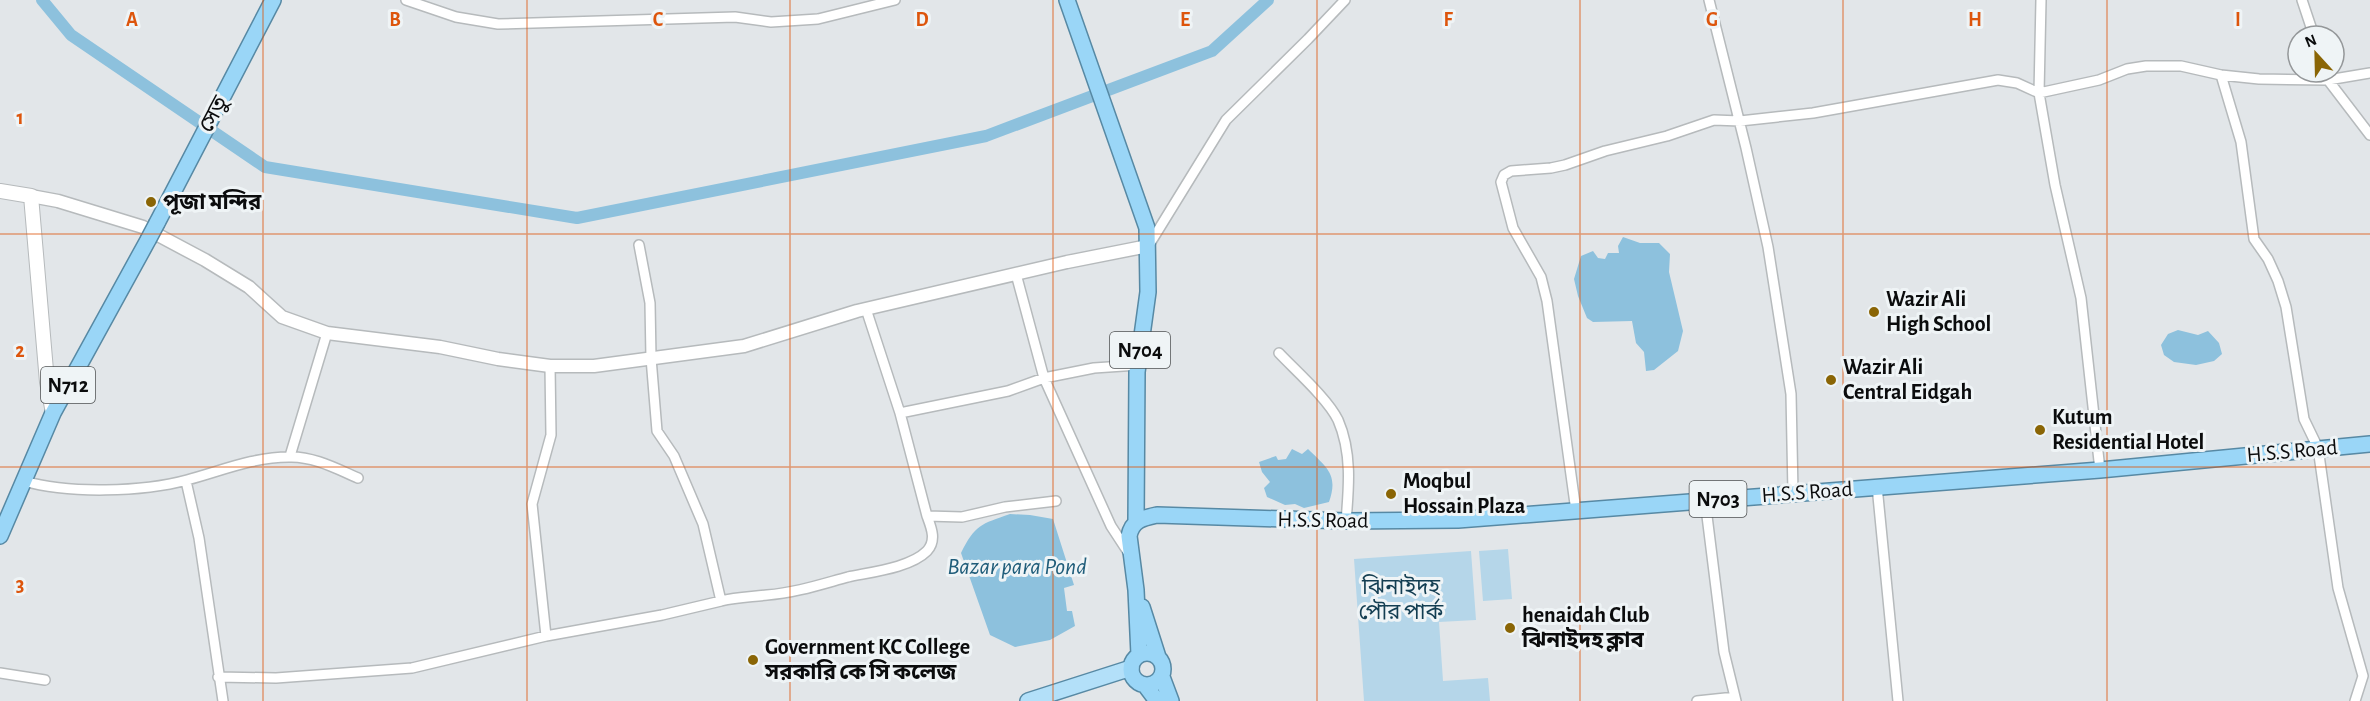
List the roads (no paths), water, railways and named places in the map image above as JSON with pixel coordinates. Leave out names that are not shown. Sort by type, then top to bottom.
[{"type":"highway","name":"সেতু","points":[[53,413],[148,240],[273,0]]},
{"type":"highway","name":"N704","points":[[1069,3],[1147,228],[1148,292],[1138,365],[1136,522]]},
{"type":"highway","name":"N712","points":[[0,536],[53,413]]},
{"type":"highway","name":"H.S.S Road","points":[[1136,522],[1157,515],[1346,521],[1458,520],[2100,470],[2370,444]]},
{"type":"highway","points":[[1136,522],[1130,529],[1129,536],[1136,590],[1139,655]]},
{"type":"highway","points":[[1136,590],[1158,657],[1163,664],[1162,677],[1171,701]]},
{"type":"highway","points":[[1157,701],[1136,677],[1133,660],[1139,655],[1151,653],[1158,657]]},
{"type":"highway","points":[[1136,677],[1156,683],[1162,677]]},
{"type":"main road","points":[[0,191],[31,196],[47,382],[53,413]]},
{"type":"main road","points":[[1028,701],[1136,677]]},
{"type":"main road","points":[[1056,701],[1136,677]]},
{"type":"street","points":[[406,0],[456,17],[498,24],[735,17],[771,22],[818,19],[895,0]]},
{"type":"street","points":[[31,196],[58,201],[143,227],[205,260],[249,287],[282,317],[327,333],[428,345],[498,359],[550,366],[594,366],[744,346],[866,309],[1148,246],[1226,120],[1345,0]]},
{"type":"street","points":[[1708,0],[1740,121],[1768,247],[1791,394],[1793,493]]},
{"type":"street","points":[[2041,0],[2040,93],[2055,185],[2081,298],[2100,470]]},
{"type":"street","points":[[2302,0],[2310,24]]},
{"type":"street","points":[[1576,512],[1547,301],[1540,278],[1513,228],[1501,182],[1504,176],[1511,171],[1558,167],[1714,120],[1740,121],[1825,111],[1998,80],[2017,83],[2040,93],[2099,80],[2127,69],[2146,66],[2181,66],[2221,75],[2259,79],[2286,78]]},
{"type":"street","points":[[2346,75],[2370,73]]},
{"type":"street","points":[[2221,75],[2241,142],[2254,239],[2268,259],[2281,290],[2286,307],[2304,418],[2318,448],[2338,588],[2363,676],[2355,701]]},
{"type":"street","points":[[2333,84],[2370,135]]},
{"type":"street","points":[[639,245],[650,303],[651,358],[657,432],[674,456],[703,524],[721,601]]},
{"type":"street","points":[[1016,274],[1044,378],[1111,526],[1131,557]]},
{"type":"street","points":[[218,677],[264,679],[412,668],[546,636],[662,615],[747,595],[766,596],[818,586],[914,560],[928,550],[933,540],[933,531],[900,413],[866,309]]},
{"type":"street","points":[[290,456],[327,333]]},
{"type":"street","points":[[1279,353],[1337,418],[1348,458],[1349,489],[1346,521]]},
{"type":"street","points":[[900,413],[1008,391],[1044,378],[1094,368],[1138,365]]},
{"type":"street","points":[[546,636],[532,504],[551,435],[550,366]]},
{"type":"street","points":[[24,481],[70,489],[150,487],[186,481],[233,465],[290,456],[310,459],[358,478]]},
{"type":"street","points":[[186,481],[199,538],[223,701]]},
{"type":"street","points":[[1877,486],[1898,701]]},
{"type":"street","points":[[1697,701],[1735,699],[1724,651],[1705,500]]},
{"type":"street","points":[[927,516],[962,516],[1005,507],[1056,501]]},
{"type":"street","points":[[0,674],[45,680]]},
{"type":"water","points":[[1623,237],[1640,243],[1659,243],[1670,254],[1669,272],[1683,331],[1678,351],[1654,370],[1646,371],[1644,352],[1636,343],[1632,321],[1593,322],[1587,318],[1574,279],[1581,256],[1593,251],[1598,258],[1605,259],[1608,253],[1619,253],[1618,246]]},
{"type":"water","points":[[2178,330],[2198,335],[2208,331],[2219,343],[2222,354],[2214,361],[2196,365],[2174,362],[2164,355],[2161,345],[2168,334]]},
{"type":"water","points":[[1292,449],[1302,454],[1308,449],[1325,466],[1332,484],[1329,502],[1304,508],[1295,504],[1285,505],[1267,497],[1264,488],[1270,482],[1262,472],[1259,462],[1276,456],[1278,460],[1286,459]]},
{"type":"water","name":"Bazar para Pond","points":[[1010,514],[1053,519],[1074,585],[1064,588],[1067,611],[1072,611],[1075,626],[1050,640],[1015,647],[990,635],[961,553],[970,536],[980,527]]},
{"type":"waterway","points":[[42,0],[71,35],[265,167],[577,218],[986,136],[1212,51],[1268,0]]},
{"type":"place","name":"পূজা মন্দির","points":[[151,202]]},
{"type":"place","name":"Wazir Ali High School","points":[[1874,312]]},
{"type":"place","name":"Wazir Ali Central Eidgah","points":[[1831,380]]},
{"type":"place","name":"Kutum Residential Hotel","points":[[2040,430]]},
{"type":"place","name":"Moqbul Hossain Plaza","points":[[1391,494]]},
{"type":"place","name":"henaidah Club ঝিনাইদহ ক্লাব","points":[[1510,628]]},
{"type":"place","name":"Government KC College সরকারি কে সি কলেজ","points":[[753,660]]},
{"type":"park label","name":"ঝিনাইদহ পৌর পার্ক","points":[[1401,600]]}]
